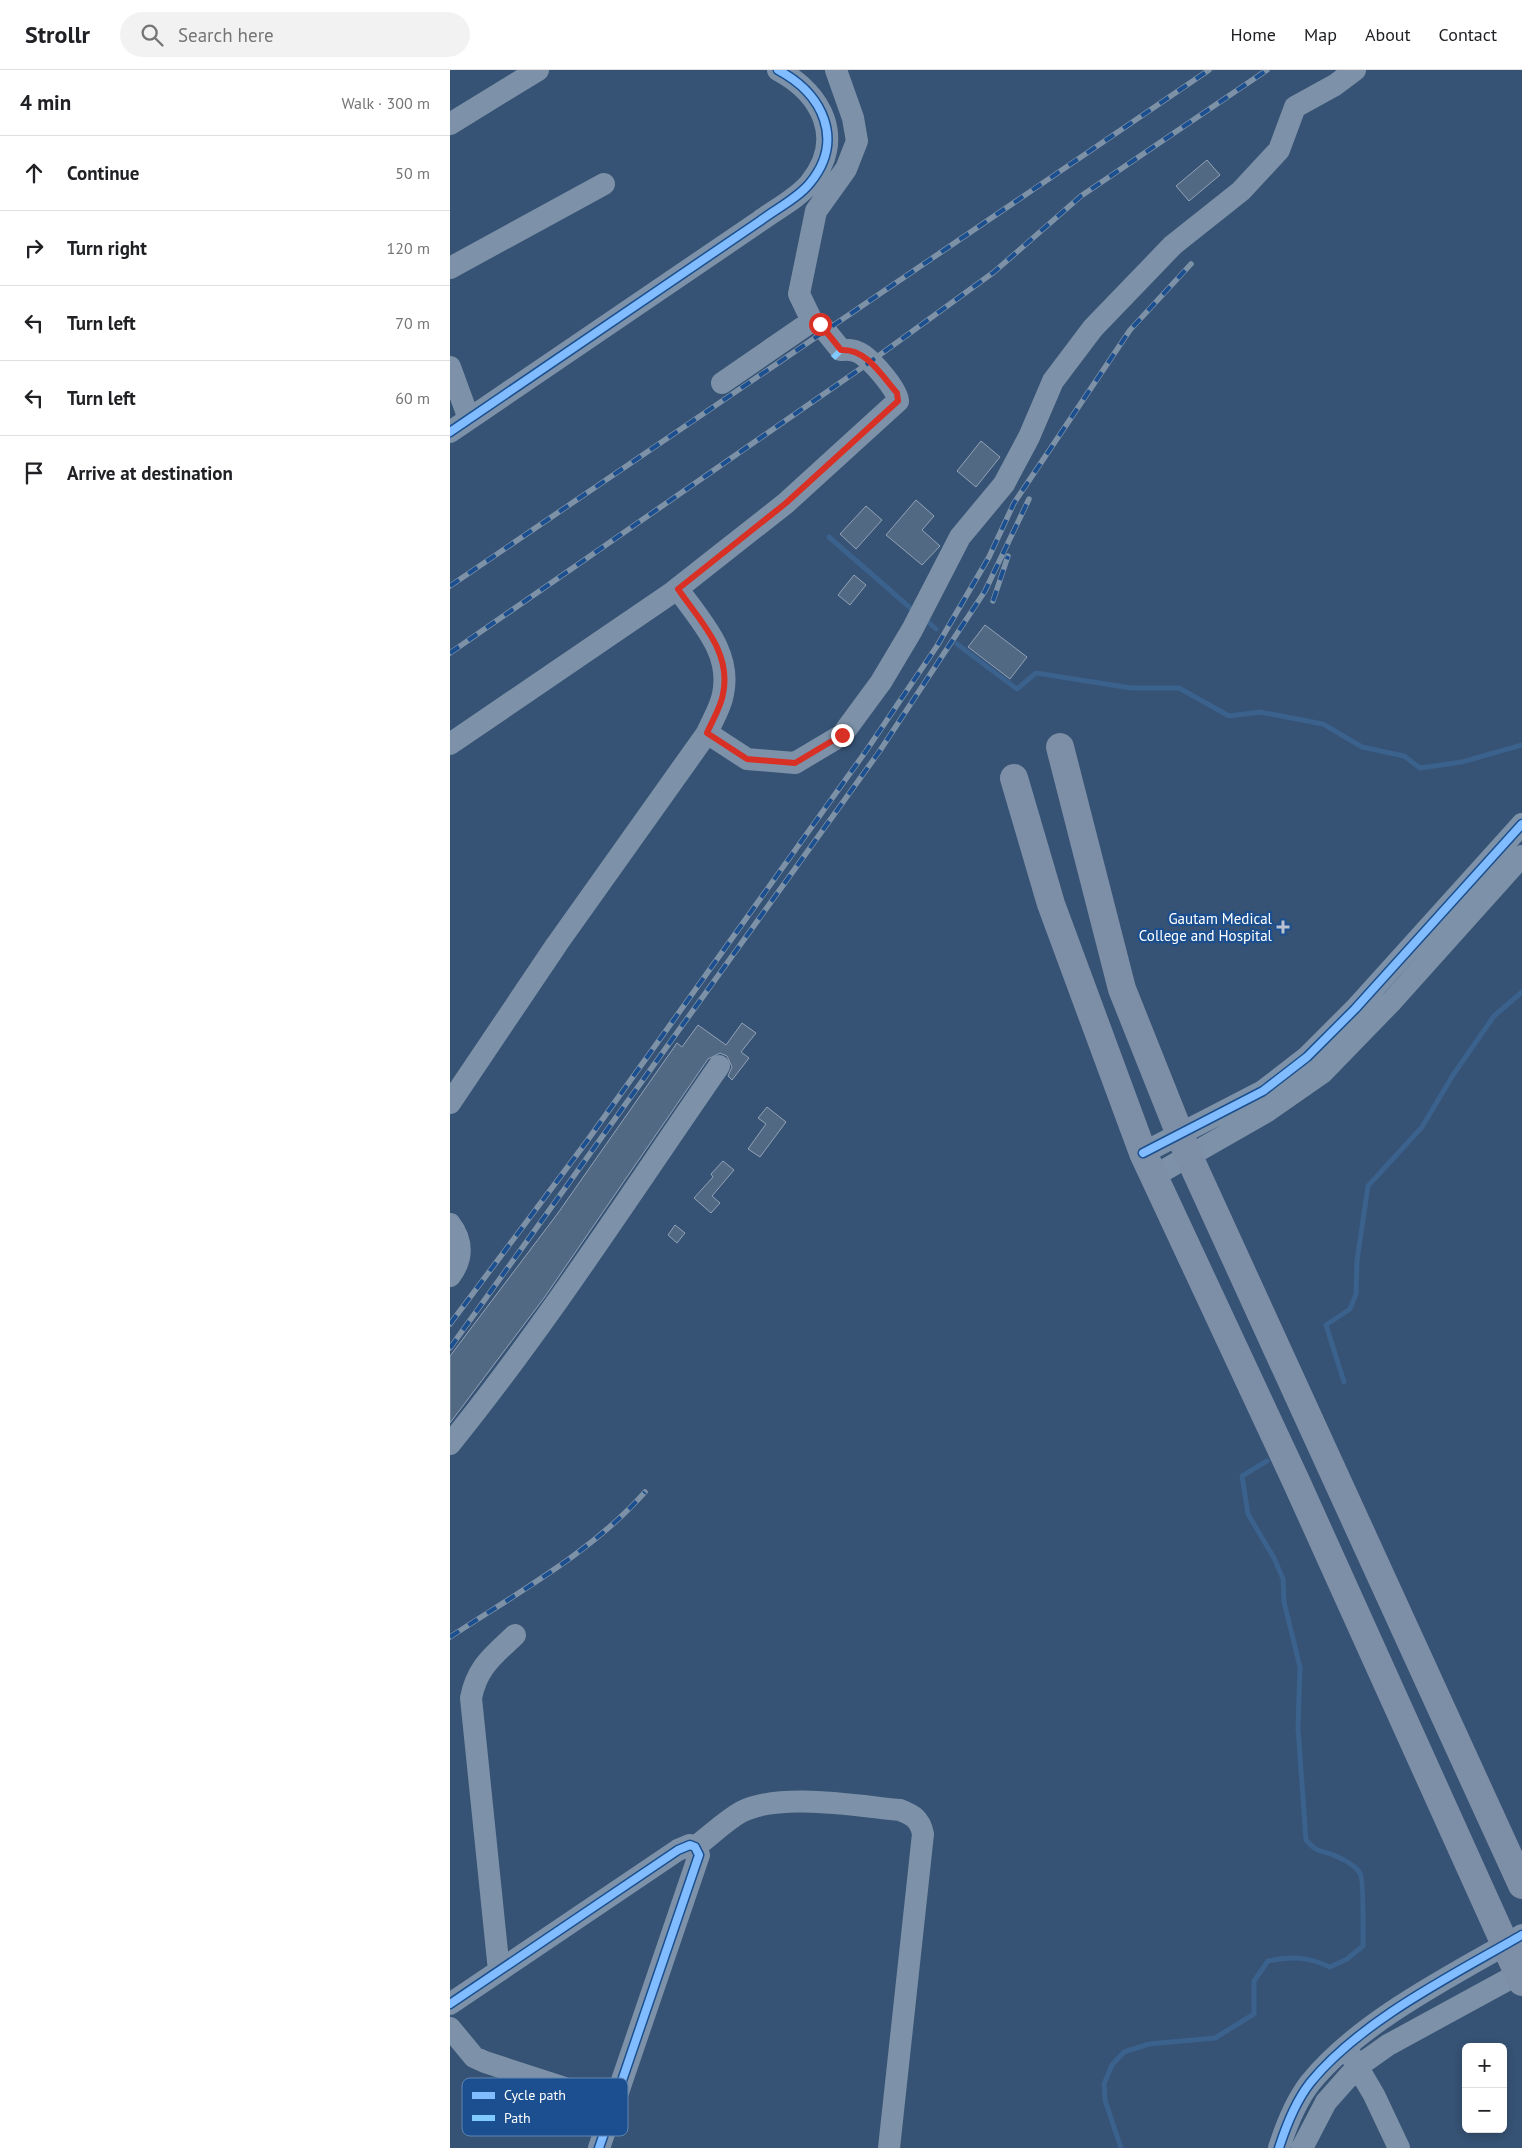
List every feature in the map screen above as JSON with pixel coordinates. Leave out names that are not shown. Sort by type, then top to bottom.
[{"type":"main road","points":[[1060,748],[1122,989],[1184,1145],[1522,1885]]},
{"type":"main road","points":[[1014,778],[1051,904],[1149,1165],[1513,1940],[1521,1976]]},
{"type":"street","points":[[450,124],[538,70]]},
{"type":"street","points":[[450,432],[760,221],[809,185],[824,161],[829,136],[822,112],[804,88],[778,70]]},
{"type":"street","points":[[450,744],[678,589],[786,503],[898,401],[897,393],[863,355],[851,349],[841,350],[820,324],[812,321],[799,294],[816,211],[846,169],[857,141],[853,118],[836,70]]},
{"type":"street","points":[[707,733],[747,759],[795,763],[842,735],[880,682],[908,637],[960,537],[1004,484],[1029,437],[1053,381],[1093,328],[1173,245],[1241,191],[1279,150],[1295,107],[1335,85],[1355,70]]},
{"type":"street","points":[[450,268],[604,184]]},
{"type":"street","points":[[722,383],[812,321]]},
{"type":"street","points":[[450,367],[469,419]]},
{"type":"street","points":[[450,1103],[557,944],[707,733],[723,695],[724,669],[722,654],[678,589]]},
{"type":"street","points":[[1149,1165],[1184,1145],[1264,1091],[1307,1057],[1355,1009],[1522,824]]},
{"type":"street","points":[[1184,1145],[1266,1112],[1322,1073],[1392,1001],[1522,856]]},
{"type":"street","points":[[450,1444],[481,1405],[594,1248],[719,1066]]},
{"type":"street","points":[[450,1224],[460,1241],[458,1266],[450,1276]]},
{"type":"street","points":[[499,1971],[471,1698],[474,1684],[482,1667],[515,1635]]},
{"type":"street","points":[[695,1847],[740,1813],[756,1806],[774,1803],[794,1801],[900,1810],[913,1815],[921,1824],[923,1834],[889,2148]]},
{"type":"street","points":[[450,2004],[678,1850],[690,1845],[695,1847]]},
{"type":"street","points":[[623,2078],[698,1855],[695,1847]]},
{"type":"street","points":[[1279,2148],[1288,2123],[1310,2084],[1345,2046],[1386,2016],[1513,1940]]},
{"type":"street","points":[[1302,2148],[1326,2102],[1358,2067],[1388,2045],[1521,1976]]},
{"type":"street","points":[[450,2028],[474,2057],[534,2078]]},
{"type":"street","points":[[1345,2046],[1374,2095],[1399,2148]]},
{"type":"street","points":[[600,2148],[604,2136]]},
{"type":"building","points":[[1207,160],[1220,175],[1189,201],[1176,186]]},
{"type":"building","points":[[981,441],[1000,457],[976,487],[957,471]]},
{"type":"building","points":[[916,500],[934,516],[922,530],[940,546],[922,565],[886,535]]},
{"type":"building","points":[[866,506],[882,520],[856,549],[840,534]]},
{"type":"building","points":[[854,575],[866,585],[850,605],[838,595]]},
{"type":"building","points":[[985,625],[1027,657],[1010,679],[968,647]]},
{"type":"building","points":[[742,1023],[756,1033],[741,1052],[749,1058],[732,1080],[728,1076],[732,1067],[727,1056],[720,1053],[708,1059],[544,1298],[450,1423],[450,1356],[558,1213],[677,1043],[682,1047],[698,1025],[726,1045]]},
{"type":"building","points":[[767,1107],[786,1122],[760,1157],[748,1149],[766,1124],[758,1118]]},
{"type":"building","points":[[723,1161],[734,1170],[712,1196],[720,1203],[711,1213],[694,1198],[713,1177],[711,1174]]},
{"type":"building","points":[[675,1225],[685,1233],[677,1243],[668,1235]]},
{"type":"waterway","points":[[829,537],[915,612]]},
{"type":"waterway","points":[[925,619],[936,629]]},
{"type":"waterway","points":[[957,644],[1017,689],[1036,673],[1131,688],[1179,688],[1229,716],[1260,712],[1323,724],[1362,747],[1404,756],[1420,768],[1462,762],[1522,745]]},
{"type":"waterway","points":[[1344,1382],[1326,1325],[1350,1309],[1356,1294],[1357,1261],[1368,1186],[1422,1127],[1453,1075],[1494,1016],[1522,992]]},
{"type":"waterway","points":[[1121,2148],[1105,2100],[1104,2084],[1112,2065],[1124,2052],[1149,2044],[1215,2038],[1254,2014],[1254,1981],[1268,1961],[1300,1958],[1330,1967],[1347,1959],[1363,1946],[1363,1896],[1360,1873],[1347,1862],[1318,1850],[1306,1840],[1298,1728],[1300,1667],[1284,1602],[1283,1579],[1274,1558],[1248,1514],[1242,1476],[1267,1461]]},
{"type":"railway","points":[[450,586],[1209,70]]},
{"type":"railway","points":[[450,653],[870,362],[994,272],[1081,196],[1267,70]]},
{"type":"railway","points":[[450,1324],[587,1141],[866,751],[937,646],[989,557],[1014,503],[1130,330],[1191,264]]},
{"type":"railway","points":[[450,1348],[879,752],[985,591],[1029,499]]},
{"type":"railway","points":[[993,601],[1008,556]]},
{"type":"railway","points":[[450,1637],[578,1553],[624,1514],[645,1492]]},
{"type":"marked path","points":[[833,358],[841,350]]},
{"type":"cycle path","points":[[450,432],[786,203],[810,183],[821,167],[826,151],[827,135],[824,119],[817,105],[807,92],[794,80],[778,70]]},
{"type":"cycle path","points":[[1143,1153],[1263,1091],[1307,1057],[1355,1009],[1522,824]]},
{"type":"cycle path","points":[[450,2004],[678,1850],[690,1845],[695,1847],[699,1855],[623,2078]]},
{"type":"cycle path","points":[[1279,2148],[1300,2098],[1310,2083],[1331,2060],[1381,2019],[1438,1983],[1522,1935]]},
{"type":"cycle path","points":[[599,2148],[603,2136]]},
{"type":"place","name":"Gautam Medical College and Hospital","points":[[1283,927]]},
{"type":"route","points":[[820,324],[841,350],[851,349],[863,355],[897,393],[898,401],[786,503],[678,589],[722,654],[724,669],[723,695],[707,733],[747,759],[795,763],[842,735]]}]
